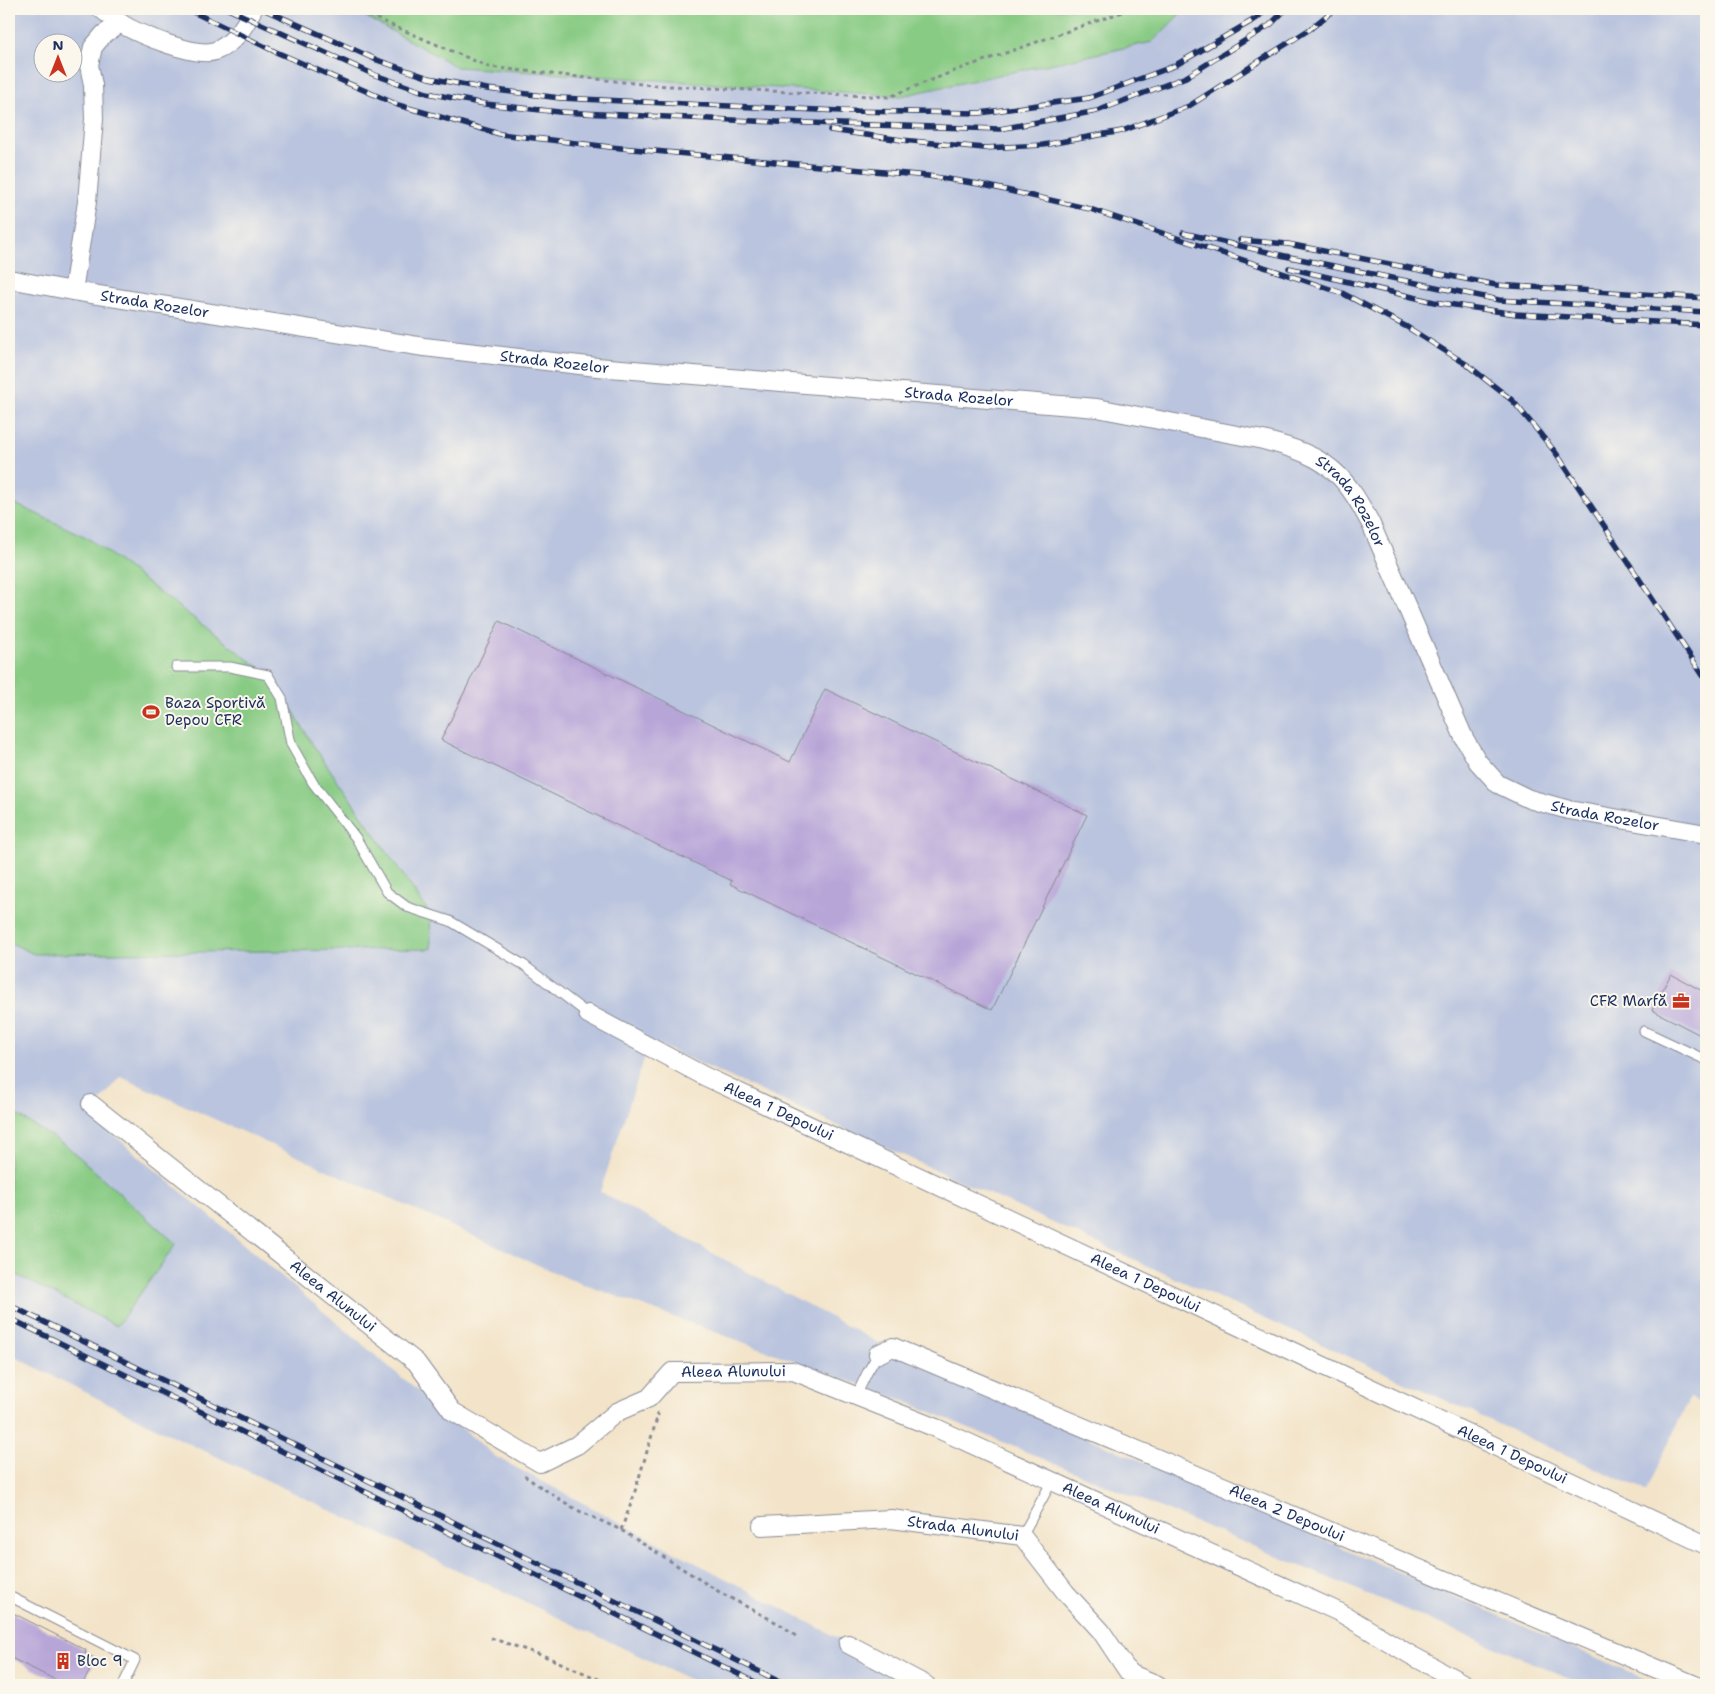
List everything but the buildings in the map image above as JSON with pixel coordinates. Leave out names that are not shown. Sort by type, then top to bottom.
[{"type":"street","points":[[101,9],[121,23],[167,44],[195,51],[214,51],[233,40],[239,34],[253,9]]},
{"type":"street","points":[[73,291],[87,202],[94,120],[93,85],[89,65],[93,47],[104,34],[121,23]]},
{"type":"street","name":"Strada Rozelor","points":[[9,279],[424,347],[597,367],[1097,408],[1263,440],[1290,448],[1316,459],[1339,476],[1357,499],[1370,522],[1464,738],[1478,762],[1498,784],[1529,799],[1569,810],[1706,834]]},
{"type":"street","name":"Aleea 1 Depoului","points":[[588,1014],[704,1076],[1706,1546]]},
{"type":"street","name":"Aleea Alunului","points":[[91,1104],[416,1362],[452,1411],[540,1464],[576,1445],[617,1412],[649,1398],[672,1372],[793,1371],[936,1428],[1341,1613],[1409,1654],[1466,1685]]},
{"type":"street","name":"Aleea 2 Depoului","points":[[878,1354],[893,1347],[1695,1685]]},
{"type":"street","name":"Strada Alunului","points":[[762,1526],[891,1519],[1022,1536],[1066,1593],[1101,1631],[1129,1673],[1158,1685]]},
{"type":"street","points":[[848,1644],[926,1685]]},
{"type":"lane","points":[[176,668],[230,667],[268,675],[282,698],[291,744],[313,783],[356,838],[387,892],[407,907],[450,920],[524,965],[588,1014]]},
{"type":"lane","points":[[1644,1031],[1706,1060]]},
{"type":"lane","points":[[856,1396],[878,1354]]},
{"type":"lane","points":[[1022,1536],[1052,1481]]},
{"type":"lane","points":[[9,1596],[135,1660],[123,1685]]},
{"type":"path","points":[[354,9],[489,67],[651,85],[889,97],[954,71],[1131,9]]},
{"type":"path","points":[[621,1530],[632,1501],[658,1415],[649,1398]]},
{"type":"path","points":[[513,1447],[527,1478],[576,1508],[621,1530],[721,1593],[783,1626],[798,1638]]},
{"type":"path","points":[[492,1638],[547,1657],[612,1685]]},
{"type":"shaded area","points":[[9,9],[352,9],[457,67],[1152,42],[1185,9],[1706,9],[1706,1410],[1690,1397],[1646,1491],[650,1041],[600,1192],[917,1364],[1660,1685],[1586,1685],[902,1400],[569,1279],[121,1077],[89,1114],[496,1457],[927,1685],[701,1685],[171,1435],[9,1354]]},
{"type":"green space","points":[[352,9],[1185,9],[1152,42],[901,96],[457,67]]},
{"type":"green space","name":"Baza Sportivă Depou CFR","points":[[9,501],[88,538],[274,679],[313,745],[430,914],[431,949],[34,954],[9,942]]},
{"type":"green space","points":[[9,1110],[68,1147],[176,1244],[117,1326],[9,1271]]},
{"type":"railway","points":[[187,9],[276,52],[398,105],[500,134],[610,147],[928,176],[979,184],[1090,209],[1342,293],[1407,327],[1466,364],[1513,401],[1556,453],[1706,680]]},
{"type":"railway","points":[[228,9],[375,75],[427,93],[485,104],[559,112],[776,122],[1000,129],[1097,111],[1186,77],[1270,25],[1286,9]]},
{"type":"railway","points":[[263,9],[377,60],[429,78],[487,89],[560,98],[841,111],[980,113],[1089,98],[1174,66],[1257,18],[1267,9]]},
{"type":"railway","points":[[830,130],[902,140],[984,148],[1043,145],[1122,131],[1189,106],[1310,29],[1335,9]]},
{"type":"railway","points":[[1183,233],[1499,300],[1706,312]]},
{"type":"railway","points":[[1240,240],[1288,244],[1496,285],[1706,298]]},
{"type":"railway","points":[[1289,268],[1434,302],[1516,314],[1706,325]]},
{"type":"railway","points":[[9,1305],[787,1685]]},
{"type":"railway","points":[[9,1318],[761,1685]]},
{"type":"place","name":"Baza Sportivă Depou CFR","points":[[151,712]]},
{"type":"place","name":"CFR Marfă","points":[[1681,1001]]},
{"type":"place","name":"Bloc 9","points":[[63,1661]]}]
